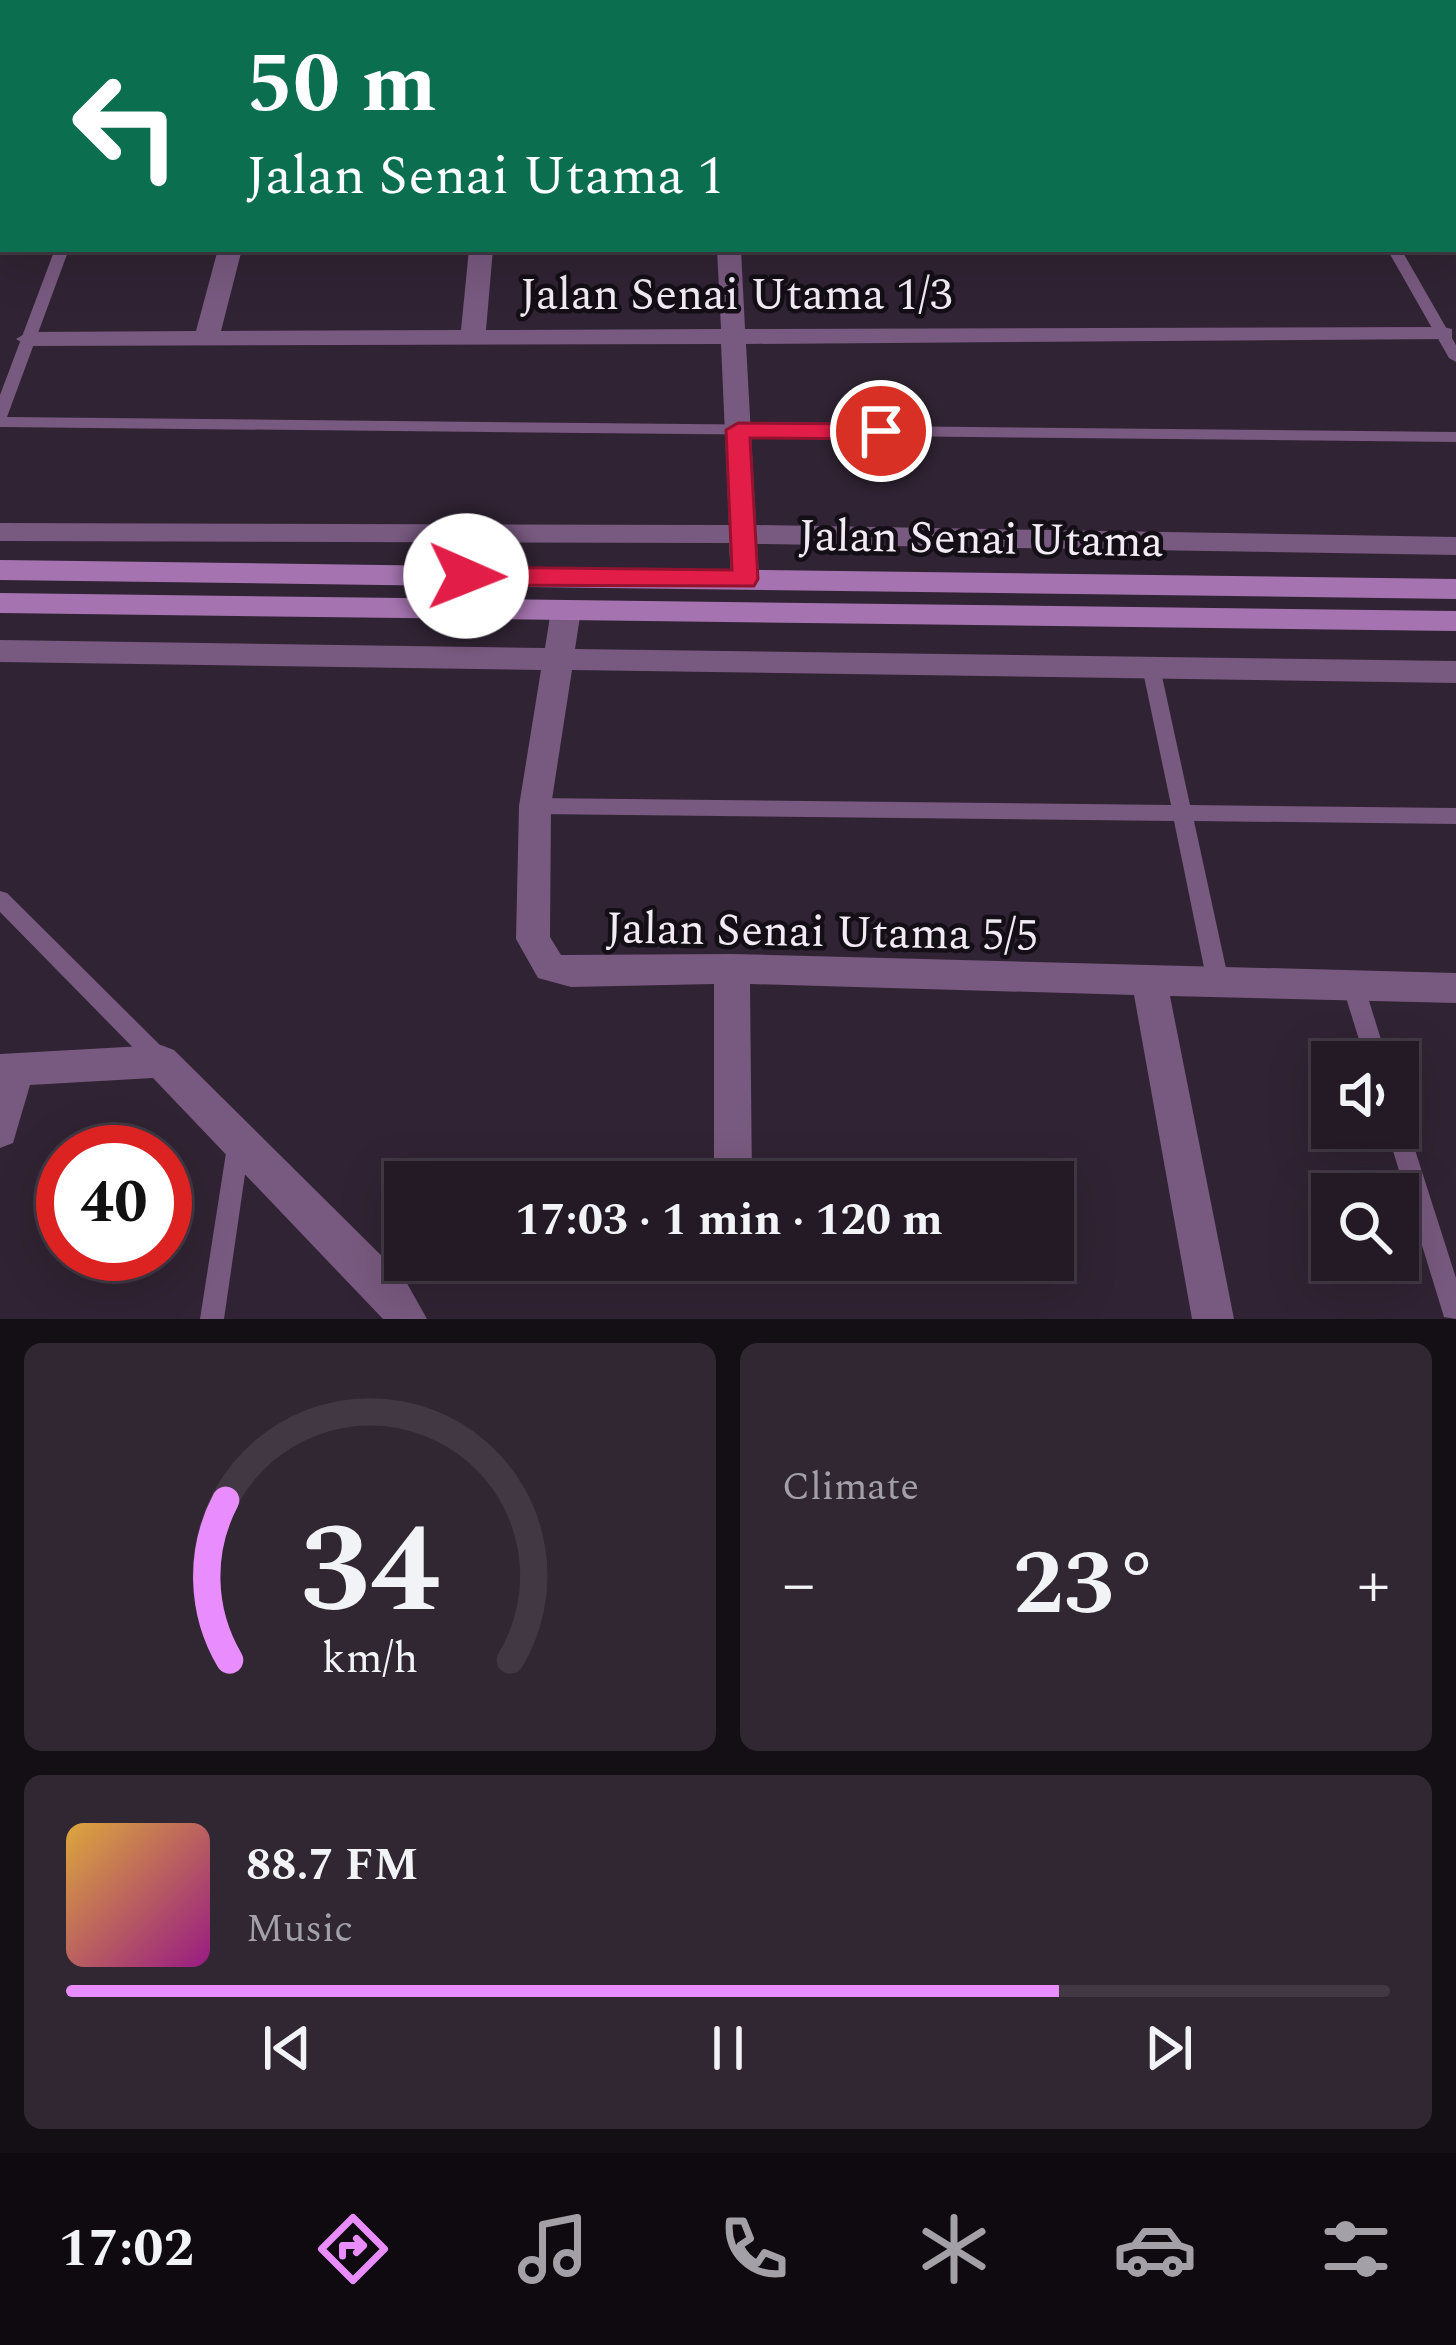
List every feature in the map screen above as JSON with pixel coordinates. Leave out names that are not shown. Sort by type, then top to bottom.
[{"type":"street","points":[[207,337],[229,252]]},
{"type":"street","points":[[473,334],[481,252]]},
{"type":"street","points":[[729,252],[745,579]]},
{"type":"street","name":"Jalan Senai Utama 1/3","points":[[28,339],[1443,334]]},
{"type":"street","points":[[0,532],[743,534],[1456,545]]},
{"type":"street","name":"Jalan Senai Utama","points":[[0,570],[1456,589]]},
{"type":"street","name":"Jalan Senai Utama","points":[[0,603],[1456,621]]},
{"type":"street","name":"Jalan Senai Utama 5/5","points":[[566,610],[535,806],[533,939],[550,967],[572,972],[732,969],[1456,988]]},
{"type":"street","points":[[0,651],[1456,672]]},
{"type":"street","points":[[732,969],[734,1161]]},
{"type":"street","points":[[1149,981],[1213,1319]]},
{"type":"street","points":[[0,1131],[8,1069],[160,1061],[390,1292],[406,1319]]},
{"type":"lane","points":[[61,252],[0,419],[1456,436]]},
{"type":"lane","points":[[1396,252],[1456,358]]},
{"type":"lane","points":[[1151,667],[1218,982]]},
{"type":"lane","points":[[535,806],[1456,816]]},
{"type":"lane","points":[[0,899],[160,1061]]},
{"type":"lane","points":[[1354,988],[1370,1041]]},
{"type":"lane","points":[[212,1319],[239,1139]]},
{"type":"lane","points":[[1404,1149],[1456,1317]]},
{"type":"route","points":[[466,576],[745,579],[738,430],[881,431]]}]
